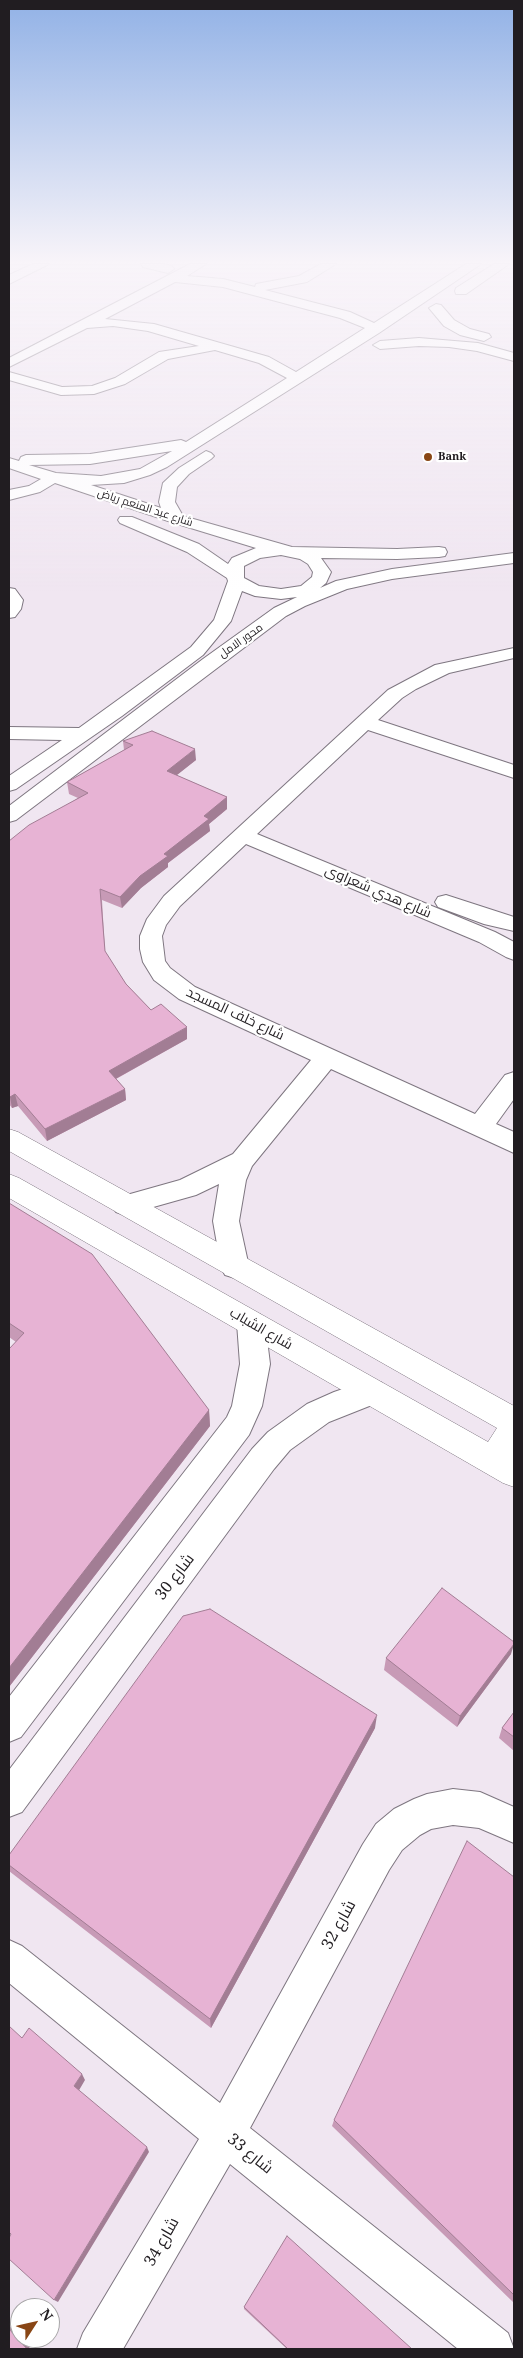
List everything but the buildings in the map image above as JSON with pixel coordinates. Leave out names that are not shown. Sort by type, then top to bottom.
[{"type":"street","points":[[9,376],[61,391],[94,390],[120,381],[132,374]]},
{"type":"street","points":[[291,374],[295,380]]},
{"type":"street","points":[[9,495],[34,489],[54,478],[92,481],[124,478],[145,472],[162,464],[305,374]]},
{"type":"street","points":[[9,393],[28,382]]},
{"type":"street","points":[[220,428],[240,434]]},
{"type":"street","points":[[9,459],[90,459],[139,453],[199,441]]},
{"type":"street","points":[[177,519],[167,502],[170,486],[184,471],[216,450]]},
{"type":"street","name":"شارع عبد المنعم رياض","points":[[9,463],[177,519],[288,551],[418,553],[504,543]]},
{"type":"street","points":[[9,480],[52,495]]},
{"type":"street","name":"شارع عبد المنعم رياض","points":[[114,516],[178,541],[235,578],[244,587],[267,594],[306,592]]},
{"type":"street","name":"محور الامل","points":[[9,785],[15,751],[82,734],[197,651],[222,621],[235,578],[234,568],[246,557],[268,550],[288,551]]},
{"type":"street","points":[[288,551],[305,555],[320,566],[322,572],[320,579],[306,592]]},
{"type":"street","name":"محور الامل","points":[[9,816],[306,592],[392,574],[514,558]]},
{"type":"street","points":[[9,593],[14,600],[9,613]]},
{"type":"street","name":"شارع خلف المسجد","points":[[514,653],[460,663],[424,676],[395,694],[249,828],[162,913],[155,924],[151,936],[154,962],[174,984],[187,993],[514,1143]]},
{"type":"street","points":[[364,722],[514,772]]},
{"type":"street","points":[[15,751],[82,734]]},
{"type":"street","name":"شارع هدي شعراوى","points":[[249,828],[464,909],[514,924]]},
{"type":"street","name":"شارع هدي شعراوى","points":[[249,828],[487,937],[514,952]]},
{"type":"street","points":[[235,1267],[226,1221],[228,1200],[233,1180],[242,1162],[328,1058]]},
{"type":"street","points":[[479,1127],[514,1081]]},
{"type":"street","points":[[9,1140],[514,1422]]},
{"type":"street","points":[[125,1205],[187,1188],[242,1162]]},
{"type":"street","name":"شارع الشباب","points":[[9,1185],[504,1467]]},
{"type":"street","points":[[9,1725],[238,1426],[247,1406],[255,1364],[251,1324]]},
{"type":"street","name":"شارع 30","points":[[9,1799],[269,1453],[298,1426],[318,1413],[344,1401],[372,1392]]},
{"type":"street","points":[[504,1467],[514,1429]]},
{"type":"street","points":[[201,1474],[236,1496]]},
{"type":"street","name":"شارع 32","points":[[225,2134],[376,1857],[389,1837],[407,1822],[427,1812],[453,1807],[480,1810],[514,1825]]},
{"type":"street","name":"شارع 33","points":[[9,1959],[492,2349]]},
{"type":"street","name":"شارع 34","points":[[99,2349],[225,2134]]},
{"type":"place","name":"Bank","points":[[428,457]]}]
